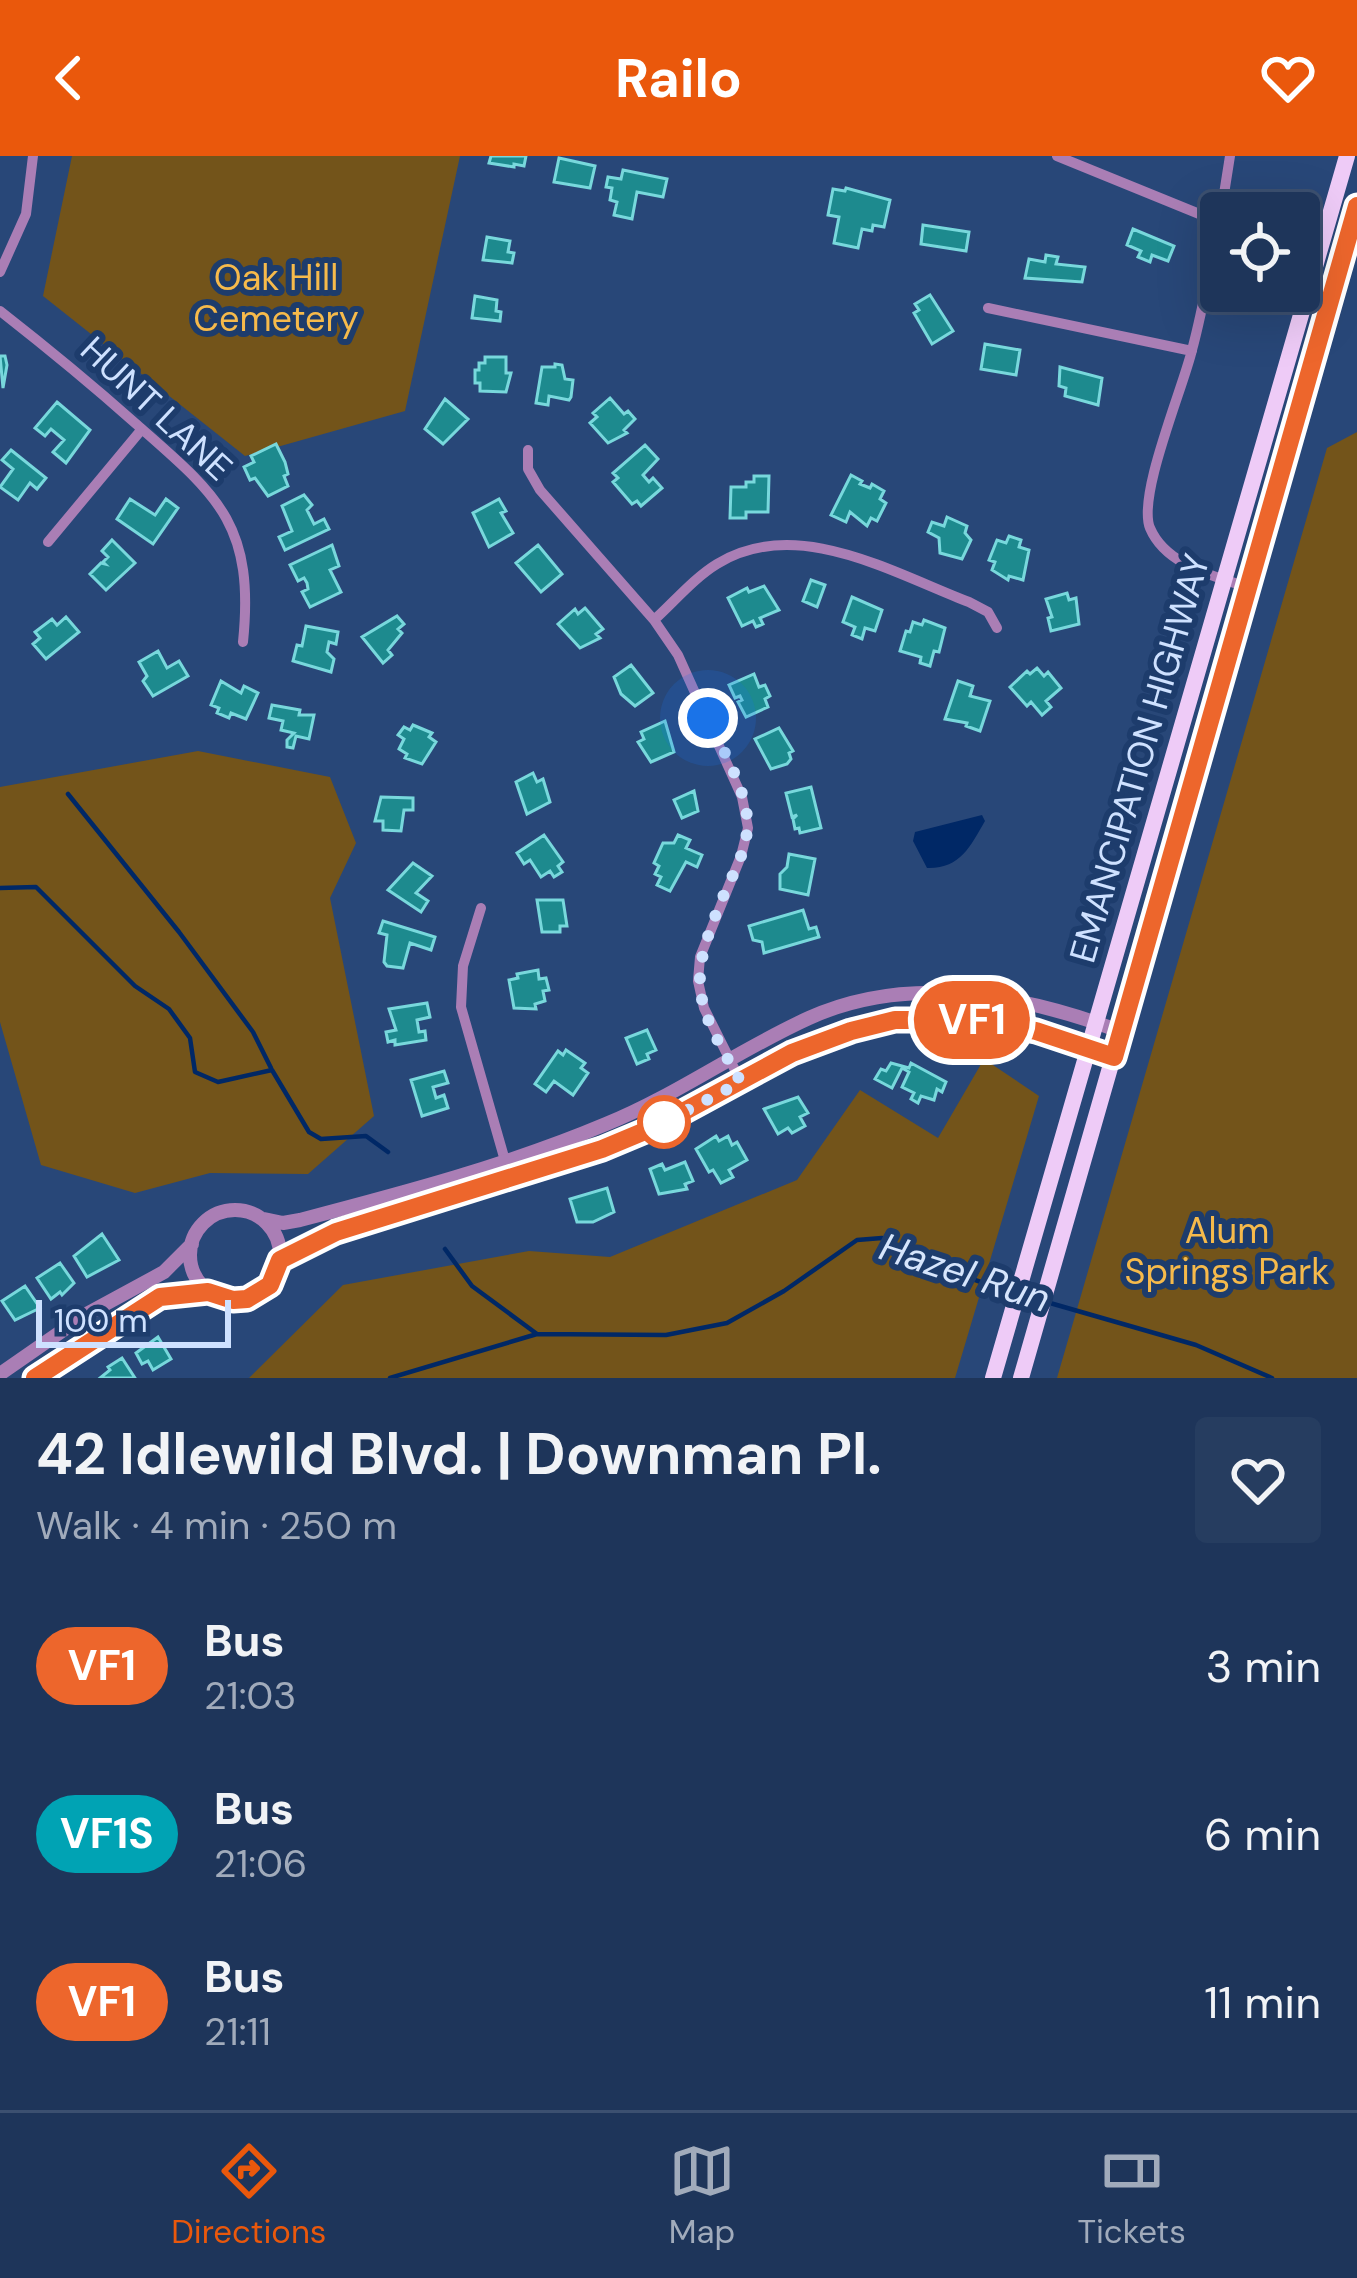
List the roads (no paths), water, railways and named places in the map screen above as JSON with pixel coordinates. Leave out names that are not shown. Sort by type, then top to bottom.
[{"type":"main road","name":"EMANCIPATION HIGHWAY","points":[[993,1378],[1347,156]]},
{"type":"main road","name":"EMANCIPATION HIGHWAY","points":[[1021,1378],[1357,206]]},
{"type":"street","points":[[0,272],[26,214],[33,156]]},
{"type":"street","points":[[1057,156],[1200,209]]},
{"type":"street","points":[[1225,192],[1230,156]]},
{"type":"street","points":[[988,308],[1192,351]]},
{"type":"street","name":"HUNT LANE","points":[[0,311],[202,482],[229,523],[243,572],[243,642]]},
{"type":"street","points":[[1200,312],[1151,486],[1147,516],[1155,536],[1180,561],[1250,588]]},
{"type":"street","points":[[48,542],[142,429]]},
{"type":"street","points":[[528,450],[528,469],[540,490],[654,620],[691,678],[742,797],[748,828],[700,957],[698,981],[704,1008],[741,1082]]},
{"type":"street","points":[[654,620],[715,565],[740,553],[781,544],[813,545],[850,556],[969,602],[988,612],[997,628]]},
{"type":"street","points":[[481,908],[463,966],[461,1007],[510,1178]]},
{"type":"street","points":[[264,1220],[300,1220],[506,1160],[606,1125],[812,1016],[875,999],[932,992],[984,994],[1122,1032]]},
{"type":"street","points":[[280,1260],[336,1232],[602,1149],[657,1126],[792,1053],[895,1020],[982,1020],[1114,1057]]},
{"type":"street","points":[[35,1378],[160,1297],[208,1292],[233,1300],[259,1294],[270,1285],[280,1260],[274,1231],[264,1220],[250,1212],[220,1212],[196,1231],[192,1271],[208,1292]]},
{"type":"street","points":[[0,1375],[85,1315],[164,1272],[192,1244]]},
{"type":"water","points":[[982,815],[985,821],[963,855],[948,865],[927,868],[913,841],[915,832]]},
{"type":"waterway","points":[[68,794],[179,932],[253,1032],[271,1068]]},
{"type":"waterway","points":[[0,888],[36,887],[135,986],[169,1009],[190,1038],[195,1072],[218,1082],[272,1070],[309,1132],[321,1139],[366,1136],[388,1152]]},
{"type":"waterway","name":"Hazel Run","points":[[390,1378],[537,1334],[666,1335],[727,1323],[784,1291],[857,1240],[882,1238],[914,1259],[1010,1292]]},
{"type":"waterway","points":[[445,1249],[472,1286],[537,1334]]},
{"type":"waterway","name":"Hazel Run","points":[[1050,1303],[1196,1345],[1272,1378]]},
{"type":"park label","name":"Oak Hill Cemetery","points":[[276,298]]},
{"type":"park label","name":"Alum Springs Park","points":[[1227,1250]]}]
